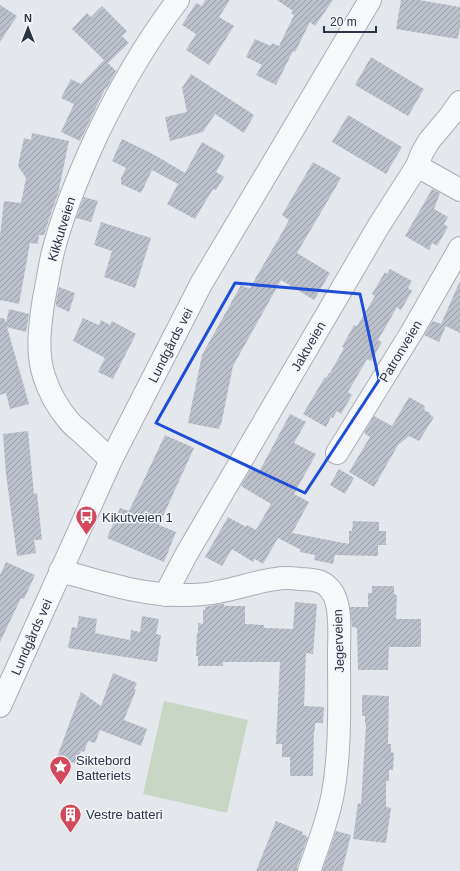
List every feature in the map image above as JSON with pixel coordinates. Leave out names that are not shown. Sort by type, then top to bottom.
[{"type":"street","name":"Kikkutveien","points":[[111,460],[70,422],[55,401],[44,376],[41,364],[40,350],[42,312],[57,239],[82,166],[128,74],[158,26],[178,0]]},
{"type":"street","name":"Lundgårds vei","points":[[0,706],[111,460],[201,284],[370,0]]},
{"type":"street","name":"Jaktveien","points":[[165,595],[186,555],[378,227],[417,166],[422,153],[430,140],[460,102]]},
{"type":"street","points":[[417,166],[460,190]]},
{"type":"street","name":"Patronveien","points":[[337,453],[413,330],[460,248]]},
{"type":"street","name":"Jegerveien","points":[[60,571],[127,589],[165,595],[201,595],[276,578],[305,579],[328,586],[336,600],[339,624],[338,752],[333,793],[309,871]]},
{"type":"highlighted area","points":[[235,283],[360,294],[379,380],[305,493],[156,423]]},
{"type":"green space","points":[[164,701],[248,720],[227,813],[143,794]]},
{"type":"building","points":[[205,0],[230,0],[219,17],[234,26],[209,65],[186,50],[196,34],[182,25],[196,3],[202,6]]},
{"type":"building","points":[[277,0],[333,0],[315,26],[310,22],[276,85],[256,75],[262,65],[246,57],[255,39],[271,46],[272,43],[279,46],[294,15],[291,13],[293,11]]},
{"type":"building","points":[[401,0],[419,0],[460,7],[458,39],[396,29]]},
{"type":"building","points":[[0,5],[17,16],[0,42]]},
{"type":"building","points":[[102,6],[127,31],[122,36],[129,43],[108,63],[116,71],[105,89],[80,141],[61,132],[74,104],[61,98],[71,79],[81,84],[104,60],[72,29],[87,13],[91,17]]},
{"type":"building","points":[[371,57],[424,89],[408,116],[355,85]]},
{"type":"building","points":[[191,74],[254,115],[244,133],[215,114],[203,132],[170,141],[165,117],[187,112],[182,88]]},
{"type":"building","points":[[348,115],[402,147],[386,174],[332,142]]},
{"type":"building","points":[[32,133],[69,141],[60,189],[44,235],[39,235],[38,244],[30,243],[19,304],[0,300],[0,236],[4,201],[21,203],[26,178],[18,166],[24,138],[31,140]]},
{"type":"building","points":[[122,139],[153,154],[185,173],[202,142],[225,156],[216,172],[224,177],[216,190],[213,189],[195,219],[167,204],[178,184],[152,170],[141,193],[121,184],[121,178],[126,168],[112,161]]},
{"type":"building","points":[[313,162],[341,178],[297,253],[330,273],[314,300],[281,280],[233,366],[219,429],[188,423],[202,355],[241,285],[250,288],[283,231],[289,220],[282,215]]},
{"type":"building","points":[[432,189],[440,193],[434,209],[448,217],[444,224],[448,227],[437,246],[432,243],[429,250],[405,236]]},
{"type":"building","points":[[84,197],[98,201],[91,222],[76,218]]},
{"type":"building","points":[[101,222],[151,238],[135,288],[104,277],[112,251],[94,245]]},
{"type":"building","points":[[390,269],[412,281],[408,288],[412,291],[401,310],[397,307],[378,340],[382,342],[371,361],[367,359],[348,392],[352,395],[341,414],[337,411],[333,418],[331,417],[326,427],[303,414],[325,377],[326,378],[330,373],[344,348],[342,347],[354,325],[357,326],[375,296],[372,294],[385,272],[387,274]]},
{"type":"building","points":[[460,281],[460,333],[446,326],[439,342],[424,335],[433,321],[441,324]]},
{"type":"building","points":[[59,287],[75,293],[69,312],[56,306]]},
{"type":"building","points":[[9,309],[29,314],[26,332],[7,327],[29,404],[10,409],[6,393],[0,395],[0,318],[4,318],[6,323]]},
{"type":"building","points":[[83,318],[99,325],[101,320],[110,325],[112,321],[136,334],[113,379],[98,372],[105,358],[73,341]]},
{"type":"building","points":[[409,397],[425,406],[424,410],[434,417],[419,441],[409,436],[398,445],[374,487],[349,472],[370,437],[365,434],[365,431],[374,416],[392,426]]},
{"type":"building","points":[[290,414],[306,422],[294,443],[316,454],[294,494],[309,502],[292,533],[349,544],[349,531],[352,531],[353,521],[379,522],[379,531],[386,531],[386,545],[378,545],[378,556],[335,555],[333,564],[314,560],[315,555],[300,552],[301,550],[278,538],[263,564],[255,559],[253,562],[232,549],[222,566],[205,557],[228,517],[246,527],[247,525],[256,530],[271,504],[241,486],[250,470],[252,471],[253,468],[259,472]]},
{"type":"building","points":[[28,431],[34,494],[37,493],[42,540],[34,540],[36,553],[17,556],[6,474],[3,434]]},
{"type":"building","points":[[165,435],[194,448],[159,525],[176,532],[164,562],[107,538],[120,508],[129,511]]},
{"type":"building","points":[[339,469],[354,478],[345,494],[330,485]]},
{"type":"building","points":[[6,562],[35,575],[24,599],[21,598],[0,642],[0,575]]},
{"type":"building","points":[[372,586],[394,586],[394,594],[397,595],[396,619],[421,619],[421,647],[389,647],[388,670],[358,670],[357,628],[352,627],[350,607],[368,607],[368,593],[372,593]]},
{"type":"building","points":[[295,602],[317,604],[313,654],[306,653],[304,706],[324,707],[323,723],[315,723],[313,776],[290,776],[290,757],[282,757],[282,744],[276,744],[280,662],[223,662],[223,666],[198,666],[198,656],[196,656],[198,623],[203,624],[203,610],[205,610],[205,607],[220,604],[224,604],[224,606],[245,606],[245,624],[264,625],[264,628],[293,629]]},
{"type":"building","points":[[79,616],[97,619],[95,633],[130,640],[131,630],[140,632],[142,616],[159,619],[156,634],[161,635],[157,662],[68,648],[72,627],[77,628]]},
{"type":"building","points":[[113,673],[137,683],[134,689],[136,690],[124,720],[147,729],[141,746],[100,730],[95,743],[88,741],[84,752],[81,751],[76,764],[57,757],[81,692],[101,706]]},
{"type":"building","points":[[362,695],[389,696],[388,744],[391,744],[391,752],[394,753],[393,770],[389,770],[389,781],[386,781],[386,807],[391,808],[386,843],[353,839],[358,803],[361,804],[366,724],[365,716],[362,716]]},
{"type":"building","points":[[276,821],[303,832],[302,834],[308,837],[297,867],[297,871],[256,871]]},
{"type":"building","points":[[336,831],[351,835],[342,871],[322,871]]},
{"type":"place","name":"Kikutveien 1","points":[[86,536]]},
{"type":"place","name":"Siktebord Batteriets","points":[[60,786]]},
{"type":"place","name":"Vestre batteri","points":[[70,834]]}]
